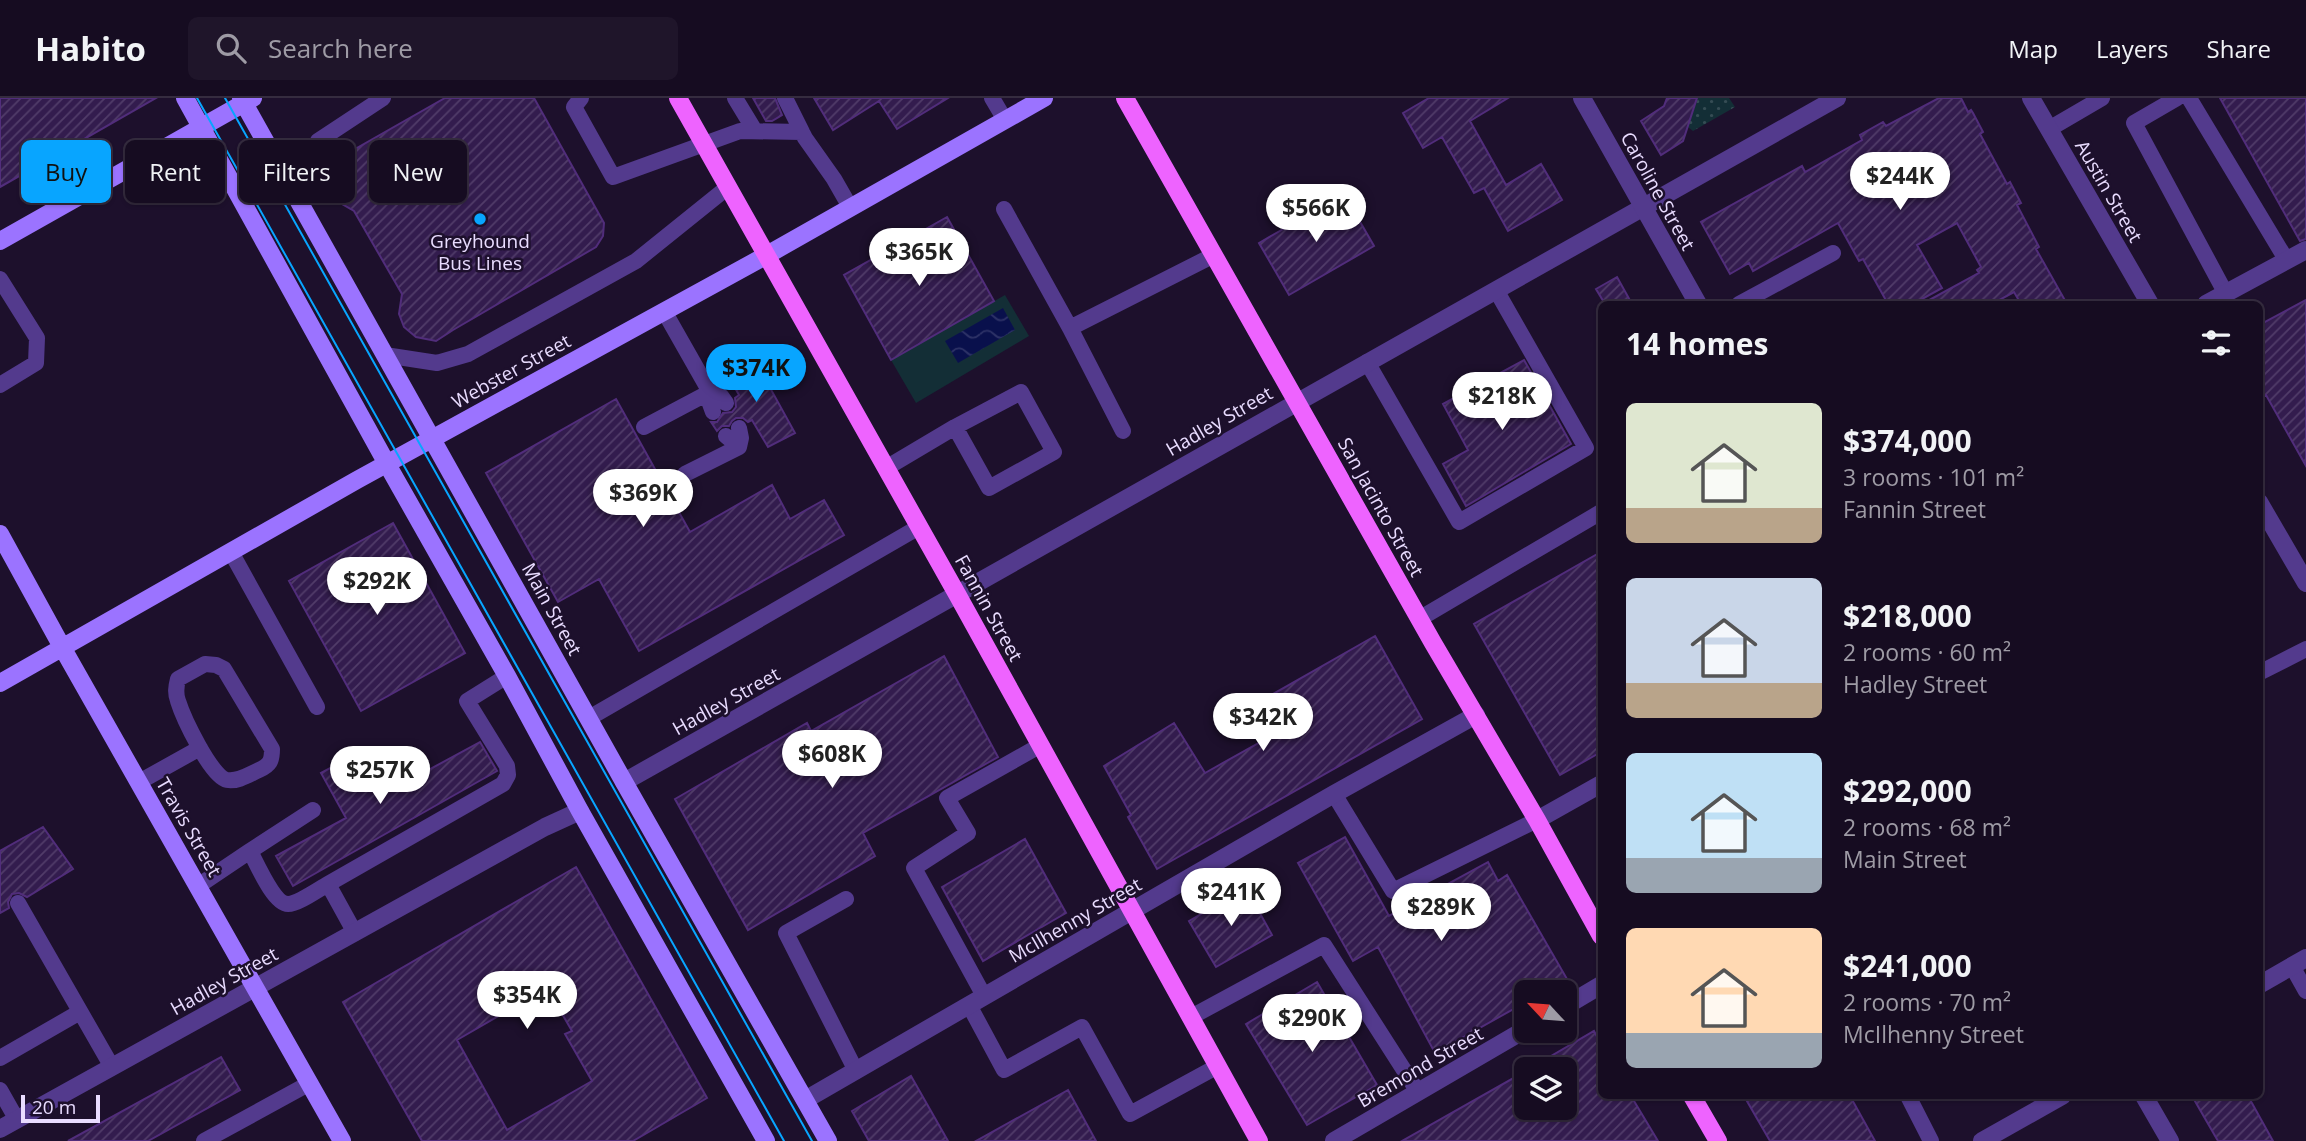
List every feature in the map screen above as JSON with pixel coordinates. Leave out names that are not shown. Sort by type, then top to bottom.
[{"type":"main road","points":[[185,98],[766,1141]]},
{"type":"main road","name":"Fannin Street","points":[[678,98],[957,594],[1259,1141]]},
{"type":"main road","name":"Webster Street","points":[[0,683],[432,438],[767,255],[1044,98]]},
{"type":"main road","name":"San Jacinto Street","points":[[1125,98],[1598,931]]},
{"type":"main road","points":[[0,241],[246,100]]},
{"type":"main road","name":"Main Street","points":[[246,100],[267,140]]},
{"type":"main road","name":"Main Street","points":[[301,203],[828,1141]]},
{"type":"main road","name":"Travis Street","points":[[0,534],[342,1141]]},
{"type":"main road","points":[[1694,1099],[1718,1141]]},
{"type":"street","name":"Caroline Street","points":[[1582,98],[1696,301]]},
{"type":"street","name":"Hadley Street","points":[[624,782],[1837,98]]},
{"type":"street","name":"Austin Street","points":[[2031,98],[2148,301]]},
{"type":"street","points":[[2212,301],[2306,250]]},
{"type":"street","points":[[2263,509],[2306,583]]},
{"type":"street","name":"McIlhenny Street","points":[[805,1100],[1334,794],[1476,715]]},
{"type":"street","points":[[1537,820],[1598,786]]},
{"type":"street","name":"Hadley Street","points":[[0,1129],[545,827],[580,811]]},
{"type":"street","points":[[2263,983],[2299,962]]},
{"type":"street","points":[[1577,999],[1598,987]]},
{"type":"street","name":"Bremond Street","points":[[1335,1141],[1514,1036]]},
{"type":"street","points":[[1982,1141],[2057,1099]]},
{"type":"street","points":[[2146,1099],[2169,1141]]},
{"type":"lane","points":[[320,140],[383,98]]},
{"type":"lane","points":[[580,98],[573,107],[613,177],[740,131],[802,132]]},
{"type":"lane","points":[[735,98],[755,131]]},
{"type":"lane","points":[[785,98],[802,132],[850,207]]},
{"type":"lane","points":[[992,98],[1005,120]]},
{"type":"lane","points":[[2049,129],[2102,98]]},
{"type":"lane","points":[[2177,98],[2134,123],[2225,294]]},
{"type":"lane","points":[[2189,98],[2287,261]]},
{"type":"lane","points":[[386,355],[437,363],[468,354],[636,261],[728,187]]},
{"type":"lane","points":[[1004,209],[1123,430]]},
{"type":"lane","points":[[1745,301],[1833,253]]},
{"type":"lane","points":[[1070,328],[1214,255]]},
{"type":"lane","points":[[0,278],[37,338],[36,363],[0,385]]},
{"type":"lane","points":[[1367,362],[1459,522],[1586,448],[1496,290]]},
{"type":"lane","points":[[664,311],[710,392],[721,396],[720,407]]},
{"type":"lane","points":[[644,427],[710,392]]},
{"type":"lane","points":[[886,468],[955,427],[1021,392],[1054,452],[989,488],[955,427]]},
{"type":"lane","points":[[685,474],[735,437]]},
{"type":"lane","points":[[1419,619],[1598,514]]},
{"type":"lane","points":[[589,718],[919,527]]},
{"type":"lane","points":[[231,552],[317,707]]},
{"type":"lane","points":[[2263,671],[2306,649]]},
{"type":"lane","points":[[205,664],[216,665],[230,677],[272,749],[272,759],[268,765],[242,778],[227,780],[217,774],[200,748],[178,702],[176,688],[178,680],[184,675],[205,664]]},
{"type":"lane","points":[[250,851],[277,900],[287,904],[295,902],[503,784],[508,775],[507,766],[467,701],[508,676]]},
{"type":"lane","points":[[1041,745],[947,798],[968,833],[914,868],[977,1001],[1004,1070],[1082,1027],[1130,1114],[1218,1066]]},
{"type":"lane","points":[[138,782],[200,748]]},
{"type":"lane","points":[[1334,794],[1393,891],[1537,820]]},
{"type":"lane","points":[[198,886],[313,810]]},
{"type":"lane","points":[[328,884],[355,933]]},
{"type":"lane","points":[[846,899],[786,933],[856,1071]]},
{"type":"lane","points":[[18,903],[112,1067]]},
{"type":"lane","points":[[1191,1017],[1324,945],[1418,1093]]},
{"type":"lane","points":[[2299,962],[2306,991]]},
{"type":"lane","points":[[0,1058],[80,1012]]},
{"type":"lane","points":[[204,1141],[310,1083]]},
{"type":"lane","points":[[0,1090],[17,1119]]},
{"type":"lane","points":[[1910,1099],[1931,1141]]},
{"type":"shaded area","points":[[1698,98],[1729,98],[1735,107],[1693,131],[1688,127]]},
{"type":"shaded area","points":[[1005,295],[1029,336],[916,403],[891,360]]},
{"type":"water","points":[[1003,308],[1015,330],[958,363],[945,341]]},
{"type":"building","points":[[0,98],[156,98],[82,140],[21,140],[21,175],[0,187]]},
{"type":"building","name":"Greyhound Bus Lines","points":[[445,98],[534,98],[604,223],[603,236],[596,247],[436,341],[416,337],[404,327],[399,314],[402,294],[354,211],[340,203],[355,203],[355,149],[369,141],[369,203],[467,203],[467,140],[371,140]]},
{"type":"building","points":[[753,98],[775,98],[782,115],[772,121],[766,121]]},
{"type":"building","points":[[814,98],[948,98],[897,129],[879,101],[833,130]]},
{"type":"building","points":[[1429,98],[1508,98],[1470,121],[1506,185],[1541,164],[1562,200],[1508,231],[1484,188],[1474,193],[1442,137],[1423,148],[1403,113]]},
{"type":"building","points":[[1667,98],[1697,98],[1683,141],[1661,155],[1641,121],[1664,106]]},
{"type":"building","points":[[1939,98],[1961,98],[1968,112],[1971,110],[1973,113],[1983,132],[1980,134],[2007,184],[2010,182],[2021,203],[2017,205],[2039,247],[2036,249],[2065,301],[2019,301],[2014,292],[1998,301],[1928,301],[1979,273],[1977,270],[1981,267],[1957,223],[1917,245],[1942,288],[1918,301],[1886,301],[1863,259],[1859,261],[1838,223],[1753,271],[1749,263],[1730,274],[1701,222],[1802,166],[1805,172],[1862,140],[1860,135],[1883,122],[1886,126]]},
{"type":"building","points":[[2220,98],[2306,98],[2306,239],[2300,241]]},
{"type":"building","points":[[1344,194],[1374,246],[1289,295],[1259,243]]},
{"type":"building","points":[[947,217],[994,301],[891,360],[844,275]]},
{"type":"building","points":[[1617,277],[1630,301],[1603,301],[1596,289]]},
{"type":"building","points":[[2306,300],[2306,466],[2266,395],[2263,397],[2263,323]]},
{"type":"building","points":[[753,357],[795,433],[768,447],[752,420],[748,422],[743,418],[736,418],[729,426],[722,426],[717,431],[711,422],[717,422],[723,413],[732,412],[736,407],[735,398],[739,395],[726,372]]},
{"type":"building","points":[[1524,360],[1571,444],[1466,506],[1443,464],[1468,450],[1443,404]]},
{"type":"building","points":[[616,399],[690,532],[772,485],[790,519],[824,500],[844,535],[639,651],[599,579],[558,602],[486,473]]},
{"type":"building","points":[[393,523],[465,653],[361,711],[289,581]]},
{"type":"building","points":[[1598,554],[1598,754],[1560,775],[1474,624]]},
{"type":"building","points":[[1375,636],[1422,719],[1157,869],[1104,766],[1174,723],[1205,773],[1262,741],[1245,710]]},
{"type":"building","points":[[944,656],[998,757],[863,833],[875,856],[748,930],[675,799],[807,723],[811,731]]},
{"type":"building","points":[[480,742],[497,771],[293,886],[276,856],[346,818],[321,773],[362,751],[376,777],[401,763],[410,780]]},
{"type":"building","points":[[43,827],[73,869],[27,897],[19,893],[12,894],[8,902],[9,908],[0,913],[0,851]]},
{"type":"building","points":[[1345,837],[1389,916],[1488,862],[1498,881],[1507,875],[1567,979],[1514,980],[1514,1009],[1435,1053],[1378,947],[1353,961],[1298,863]]},
{"type":"building","points":[[1025,839],[1066,913],[983,961],[942,887]]},
{"type":"building","points":[[576,867],[707,1098],[633,1141],[422,1141],[343,1002]],"holes":[[[547,988],[572,1031],[565,1034],[592,1081],[507,1130],[457,1040]]]},
{"type":"building","points":[[1246,888],[1272,935],[1216,967],[1189,921]]},
{"type":"building","points":[[1317,982],[1377,1085],[1307,1125],[1246,1024]]},
{"type":"building","points":[[1594,1031],[1598,1038],[1598,1099],[1633,1099],[1658,1141],[1402,1141],[1514,1078],[1514,1120],[1577,1120],[1577,1057],[1550,1057]]},
{"type":"building","points":[[221,1057],[240,1090],[148,1141],[68,1141]]},
{"type":"building","points":[[911,1076],[948,1141],[869,1141],[852,1111]]},
{"type":"building","points":[[1068,1090],[1096,1141],[976,1141]]},
{"type":"building","points":[[1746,1099],[1852,1099],[1875,1141],[1770,1141]]},
{"type":"building","points":[[2194,1099],[2250,1099],[2273,1141],[2218,1141]]},
{"type":"tram line","points":[[197,98],[784,1141]]},
{"type":"tram line","points":[[225,98],[812,1141]]},
{"type":"place","name":"Greyhound Bus Lines","points":[[480,219]]}]
